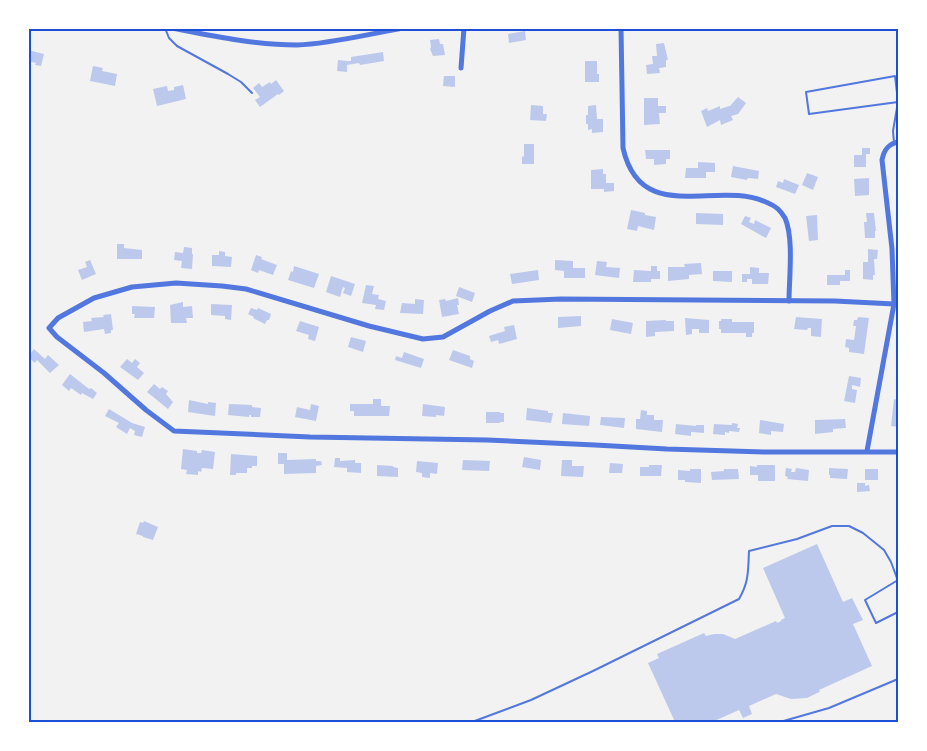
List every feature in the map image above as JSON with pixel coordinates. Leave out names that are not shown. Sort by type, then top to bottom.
[{"type":"street","points":[[172,28],[241,40],[297,45],[403,28]]},
{"type":"street","points":[[461,68],[464,28]]},
{"type":"street","points":[[621,28],[623,148],[634,175],[645,186],[661,194],[752,197],[776,207],[786,220],[790,235],[789,301]]},
{"type":"street","points":[[867,452],[894,304],[892,249],[882,160],[885,149],[896,142]]},
{"type":"street","points":[[894,304],[835,301],[561,299],[513,301],[489,311],[442,337],[423,339],[369,326],[246,289],[176,283],[132,287],[94,298],[58,318],[49,328],[174,431],[595,444],[766,452],[898,452]]},
{"type":"lane","points":[[165,28],[169,38],[177,46],[235,78],[252,93]]},
{"type":"lane","points":[[896,142],[892,132],[897,122],[898,102],[895,76],[806,92],[809,114],[898,102]]},
{"type":"lane","points":[[472,723],[531,700],[583,676],[739,599],[746,588],[749,551],[797,539],[832,526],[849,526],[863,533],[884,550],[898,581],[865,600],[876,623],[898,612]]},
{"type":"lane","points":[[780,723],[829,708],[898,679]]},
{"type":"building","points":[[525,31],[526,40],[509,43],[508,34]]},
{"type":"building","points":[[439,39],[440,44],[443,44],[445,55],[433,56],[430,40]]},
{"type":"building","points":[[664,43],[668,60],[666,60],[666,67],[659,68],[660,73],[647,74],[646,65],[653,64],[652,56],[657,56],[656,44]]},
{"type":"building","points":[[28,50],[44,54],[41,66],[28,61]]},
{"type":"building","points":[[383,52],[384,61],[347,65],[347,72],[337,71],[338,60],[351,61],[351,57]]},
{"type":"building","points":[[585,61],[597,61],[599,82],[585,82]]},
{"type":"building","points":[[93,66],[103,68],[102,71],[117,74],[115,86],[90,81]]},
{"type":"building","points":[[444,76],[455,76],[455,87],[443,86]]},
{"type":"building","points":[[276,80],[284,91],[260,107],[255,100],[260,97],[253,88],[259,83],[262,87]]},
{"type":"building","points":[[183,85],[186,99],[157,106],[153,89],[167,86],[168,91]]},
{"type":"building","points":[[738,97],[746,103],[738,114],[731,116],[733,120],[721,125],[720,120],[707,127],[701,111],[707,108],[708,111],[720,106],[720,109],[730,106]]},
{"type":"building","points":[[644,98],[658,98],[658,106],[666,106],[666,113],[659,113],[660,124],[644,125]]},
{"type":"building","points":[[531,105],[543,106],[543,114],[547,114],[546,121],[530,120]]},
{"type":"building","points":[[596,105],[597,119],[603,119],[603,132],[592,133],[592,129],[588,130],[588,124],[586,124],[586,115],[588,115],[588,106]]},
{"type":"building","points":[[524,144],[534,144],[534,164],[522,164]]},
{"type":"building","points":[[862,148],[870,148],[870,154],[866,154],[866,167],[854,167],[854,155],[862,155]]},
{"type":"building","points":[[645,150],[670,150],[670,159],[666,159],[666,164],[654,165],[654,159],[646,159]]},
{"type":"building","points":[[698,162],[715,163],[715,172],[706,172],[706,178],[685,178],[686,168],[698,168]]},
{"type":"building","points":[[733,166],[759,171],[758,179],[748,178],[747,180],[731,177]]},
{"type":"building","points":[[603,169],[603,174],[606,174],[606,183],[614,183],[614,191],[604,192],[604,189],[591,189],[591,170]]},
{"type":"building","points":[[807,173],[818,177],[813,190],[802,185]]},
{"type":"building","points":[[869,178],[869,195],[855,196],[854,179]]},
{"type":"building","points":[[784,179],[799,185],[795,194],[776,187],[778,181],[783,183]]},
{"type":"building","points":[[631,210],[656,217],[654,230],[638,226],[637,231],[627,229]]},
{"type":"building","points":[[696,213],[723,214],[723,225],[696,224]]},
{"type":"building","points":[[866,213],[874,213],[875,238],[865,238]]},
{"type":"building","points":[[817,215],[818,240],[809,241],[806,216]]},
{"type":"building","points":[[745,216],[751,218],[749,222],[754,224],[755,220],[771,228],[766,238],[741,224]]},
{"type":"building","points":[[117,244],[124,244],[124,248],[142,250],[142,259],[117,259]]},
{"type":"building","points":[[184,247],[192,248],[192,269],[181,268],[182,261],[174,260],[175,252],[183,253]]},
{"type":"building","points":[[868,249],[878,250],[877,259],[874,259],[873,280],[863,279],[863,262],[868,262]]},
{"type":"building","points":[[219,251],[225,252],[225,256],[232,257],[231,267],[212,266],[212,255],[219,255]]},
{"type":"building","points":[[256,255],[277,265],[273,275],[251,270]]},
{"type":"building","points":[[90,260],[96,274],[82,280],[78,270],[87,267],[85,262]]},
{"type":"building","points":[[555,260],[573,261],[573,268],[585,268],[585,278],[564,278],[564,271],[555,270]]},
{"type":"building","points":[[597,261],[607,262],[606,267],[620,268],[619,278],[595,275]]},
{"type":"building","points":[[701,263],[702,274],[689,275],[689,279],[668,281],[668,267],[685,267],[684,264]]},
{"type":"building","points":[[294,266],[319,274],[314,288],[288,280]]},
{"type":"building","points":[[651,266],[657,266],[660,279],[651,279],[651,282],[633,282],[634,270],[651,271]]},
{"type":"building","points":[[750,267],[759,268],[759,273],[769,273],[768,284],[752,284],[752,279],[742,282],[742,274],[750,274]]},
{"type":"building","points":[[538,270],[539,280],[512,284],[510,274]]},
{"type":"building","points":[[845,270],[850,270],[850,281],[840,281],[840,285],[827,285],[827,275],[845,275]]},
{"type":"building","points":[[713,271],[732,271],[732,282],[713,281]]},
{"type":"building","points":[[331,276],[355,284],[351,296],[343,293],[345,288],[343,287],[340,297],[326,292]]},
{"type":"building","points":[[366,285],[374,286],[372,294],[379,295],[378,299],[386,301],[384,310],[375,309],[376,305],[362,303]]},
{"type":"building","points":[[459,287],[475,293],[472,302],[456,296]]},
{"type":"building","points":[[458,298],[459,314],[442,317],[439,300]]},
{"type":"building","points":[[415,299],[424,300],[423,314],[400,313],[402,303],[415,304]]},
{"type":"building","points":[[183,302],[183,307],[192,306],[193,318],[186,318],[187,323],[171,323],[170,305]]},
{"type":"building","points":[[211,304],[232,305],[231,320],[225,319],[225,316],[211,315]]},
{"type":"building","points":[[132,306],[155,307],[154,318],[134,318]]},
{"type":"building","points":[[251,308],[257,310],[258,308],[271,314],[269,320],[265,324],[253,318],[248,314]]},
{"type":"building","points":[[111,314],[113,330],[111,333],[105,334],[104,329],[84,332],[83,322]]},
{"type":"building","points":[[581,316],[581,326],[558,328],[558,317]]},
{"type":"building","points":[[796,317],[822,319],[821,337],[811,336],[811,328],[794,329]]},
{"type":"building","points":[[858,317],[869,318],[864,354],[849,352],[849,348],[845,347],[846,339],[854,340],[856,326],[853,326],[854,320]]},
{"type":"building","points":[[685,318],[709,320],[709,333],[699,333],[699,329],[692,329],[692,334],[686,335]]},
{"type":"building","points":[[612,319],[633,323],[631,334],[610,330]]},
{"type":"building","points":[[732,319],[732,322],[754,322],[752,337],[746,337],[746,333],[721,333],[719,321]]},
{"type":"building","points":[[300,321],[319,327],[315,341],[308,339],[309,335],[296,331]]},
{"type":"building","points":[[646,321],[674,321],[674,331],[655,332],[655,336],[646,337]]},
{"type":"building","points":[[514,325],[517,339],[499,344],[498,340],[491,342],[489,336],[505,331],[504,327]]},
{"type":"building","points":[[351,337],[366,341],[363,352],[348,347]]},
{"type":"building","points":[[34,349],[45,359],[48,355],[59,365],[50,373],[37,360],[35,363],[28,357]]},
{"type":"building","points":[[453,350],[470,356],[470,359],[474,361],[472,368],[449,360]]},
{"type":"building","points":[[404,352],[424,359],[421,368],[395,360],[396,356],[402,358]]},
{"type":"building","points":[[127,359],[132,363],[135,359],[140,363],[137,367],[144,373],[138,380],[120,367]]},
{"type":"building","points":[[70,374],[97,393],[93,399],[71,388],[69,391],[62,385]]},
{"type":"building","points":[[849,376],[861,378],[860,387],[852,385],[852,389],[857,390],[855,403],[844,401]]},
{"type":"building","points":[[154,384],[168,391],[166,394],[173,402],[168,409],[147,392]]},
{"type":"building","points":[[373,399],[381,399],[381,406],[390,406],[389,416],[354,416],[354,411],[350,411],[350,404],[373,404]]},
{"type":"building","points":[[894,399],[898,400],[898,427],[891,426]]},
{"type":"building","points":[[189,400],[208,404],[208,402],[216,403],[215,416],[188,412]]},
{"type":"building","points":[[229,404],[252,405],[252,407],[261,408],[260,417],[228,415]]},
{"type":"building","points":[[311,404],[319,406],[316,421],[295,417],[297,407],[310,410]]},
{"type":"building","points":[[423,404],[445,407],[444,416],[422,416]]},
{"type":"building","points":[[527,408],[553,413],[551,423],[526,420]]},
{"type":"building","points":[[109,409],[132,423],[145,427],[142,437],[134,435],[135,431],[130,428],[127,434],[116,427],[119,423],[105,416]]},
{"type":"building","points":[[641,410],[647,411],[647,415],[654,415],[654,420],[663,420],[662,432],[636,429],[636,419],[640,419]]},
{"type":"building","points":[[486,412],[504,413],[504,422],[486,423]]},
{"type":"building","points":[[563,413],[590,416],[589,426],[562,424]]},
{"type":"building","points":[[601,417],[625,418],[624,428],[600,425]]},
{"type":"building","points":[[845,419],[846,428],[815,434],[815,420]]},
{"type":"building","points":[[760,420],[784,424],[783,432],[771,431],[771,435],[759,433]]},
{"type":"building","points":[[732,423],[738,424],[739,432],[729,431],[729,433],[725,432],[725,435],[713,434],[714,424],[732,425]]},
{"type":"building","points":[[676,424],[704,425],[704,433],[691,432],[691,436],[675,434]]},
{"type":"building","points":[[183,449],[197,451],[197,453],[201,453],[202,450],[215,452],[213,469],[202,468],[201,472],[198,471],[198,475],[186,474],[187,470],[181,469]]},
{"type":"building","points":[[278,453],[287,453],[287,460],[316,459],[316,461],[321,461],[322,465],[316,466],[316,473],[284,474],[284,464],[278,464]]},
{"type":"building","points":[[231,454],[257,456],[257,466],[247,468],[247,473],[230,475]]},
{"type":"building","points":[[524,457],[541,460],[540,470],[522,467]]},
{"type":"building","points":[[335,458],[340,458],[340,461],[355,460],[355,463],[361,463],[361,473],[347,472],[347,468],[334,467]]},
{"type":"building","points":[[463,460],[490,461],[489,471],[462,470]]},
{"type":"building","points":[[562,460],[572,460],[572,466],[584,466],[583,477],[561,476]]},
{"type":"building","points":[[417,461],[438,463],[437,474],[430,473],[430,478],[422,477],[422,473],[416,472]]},
{"type":"building","points":[[610,463],[623,464],[622,473],[609,473]]},
{"type":"building","points":[[377,465],[398,468],[398,477],[377,476]]},
{"type":"building","points":[[649,465],[662,465],[661,476],[640,476],[640,467],[649,467]]},
{"type":"building","points":[[757,465],[775,465],[775,481],[758,481],[758,475],[750,475],[750,466],[757,467]]},
{"type":"building","points":[[786,468],[792,469],[791,472],[795,472],[796,468],[809,470],[808,481],[787,479]]},
{"type":"building","points":[[829,468],[848,469],[847,479],[830,478]]},
{"type":"building","points":[[690,469],[701,469],[701,483],[678,480],[678,470],[690,471]]},
{"type":"building","points":[[724,469],[738,469],[739,479],[712,480],[711,472],[724,471]]},
{"type":"building","points":[[865,469],[878,469],[878,480],[865,480]]},
{"type":"building","points":[[857,483],[869,485],[870,491],[857,492]]},
{"type":"building","points":[[144,521],[158,527],[153,540],[136,534],[140,522]]},
{"type":"building","points":[[817,544],[843,602],[852,598],[863,620],[853,624],[872,666],[819,690],[820,692],[807,698],[791,699],[776,694],[749,706],[752,714],[743,718],[739,710],[712,722],[675,722],[648,663],[659,658],[657,654],[704,633],[706,636],[723,634],[735,639],[776,621],[777,623],[781,621],[785,618],[763,568]]}]
